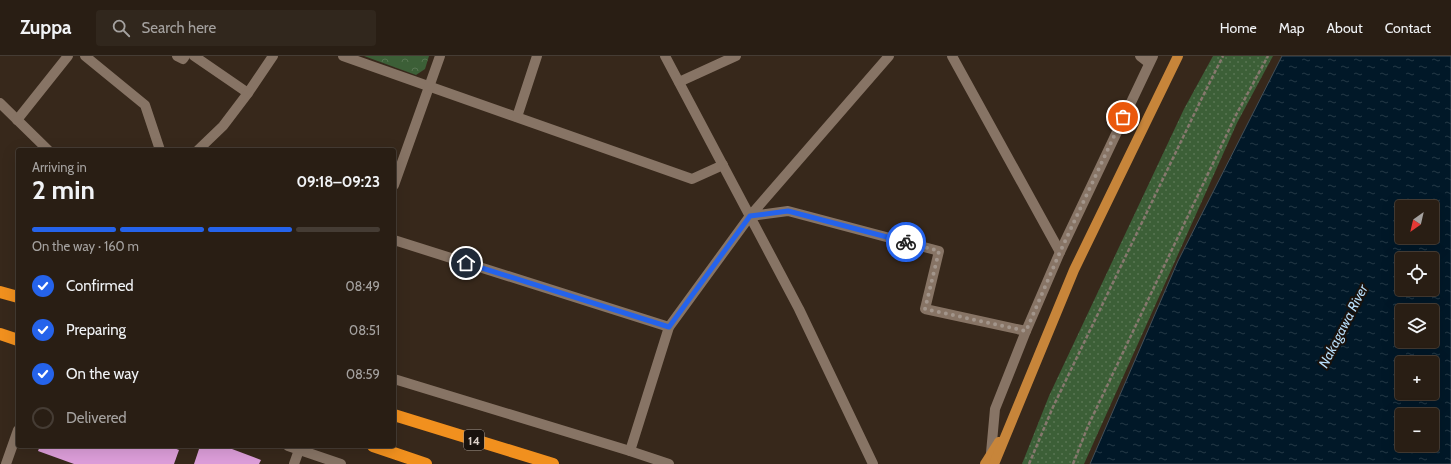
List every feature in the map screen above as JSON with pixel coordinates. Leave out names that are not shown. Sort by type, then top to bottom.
[{"type":"highway","points":[[0,292],[16,296]]},
{"type":"highway","points":[[0,334],[16,339]]},
{"type":"highway","name":"14","points":[[396,416],[554,464]]},
{"type":"highway","points":[[379,448],[426,464]]},
{"type":"main road","points":[[994,464],[1074,270],[1178,56]]},
{"type":"main road","points":[[985,464],[991,453],[1006,433]]},
{"type":"street","points":[[16,120],[68,56]]},
{"type":"street","points":[[85,56],[145,105],[159,148]]},
{"type":"street","points":[[178,56],[182,59],[185,56]]},
{"type":"street","points":[[194,56],[248,93]]},
{"type":"street","points":[[200,148],[224,126],[273,56]]},
{"type":"street","points":[[343,56],[692,179],[723,165]]},
{"type":"street","points":[[396,179],[440,56]]},
{"type":"street","points":[[517,117],[537,56]]},
{"type":"street","points":[[665,56],[799,309],[873,464]]},
{"type":"street","points":[[679,82],[736,56]]},
{"type":"street","points":[[630,451],[669,327],[750,216],[889,56]]},
{"type":"street","points":[[952,56],[1060,252]]},
{"type":"street","points":[[991,453],[995,409],[1060,252],[1151,60],[1140,56]]},
{"type":"street","points":[[0,103],[46,148]]},
{"type":"street","points":[[750,216],[788,211],[939,251],[925,309],[1026,331]]},
{"type":"street","points":[[396,241],[669,327]]},
{"type":"street","points":[[396,380],[669,464]]},
{"type":"street","points":[[6,464],[16,436]]},
{"type":"street","points":[[294,448],[341,464]]},
{"type":"street","points":[[294,464],[299,450]]},
{"type":"path","points":[[1029,464],[1056,400],[1223,56]]},
{"type":"path","points":[[1073,464],[1091,419],[1226,136],[1268,56]]},
{"type":"green space","points":[[364,56],[429,56],[425,69],[416,75]]},
{"type":"green space","points":[[1213,56],[1273,56],[1237,123],[1084,464],[1022,464],[1049,396],[1184,109]]},
{"type":"water","name":"Nakagawa River","points":[[1282,56],[1451,56],[1451,464],[1090,464],[1178,261]]},
{"type":"building","points":[[39,448],[174,448],[179,450],[174,464],[74,464],[38,451]]},
{"type":"building","points":[[199,448],[229,448],[261,460],[259,464],[194,464]]},
{"type":"way so far","points":[[906,242],[939,251],[925,309],[1026,331],[1060,252],[1123,117]]},
{"type":"route","points":[[466,263],[669,327],[750,216],[788,211],[906,242]]}]
